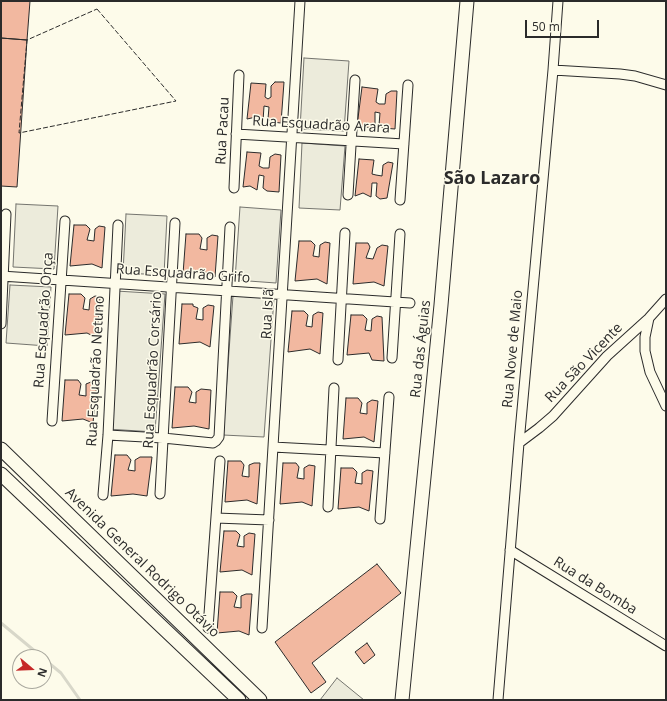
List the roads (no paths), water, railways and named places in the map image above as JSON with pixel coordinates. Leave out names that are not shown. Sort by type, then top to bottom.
[{"type":"street","name":"Rua Islã","points":[[262,628],[300,1]]},
{"type":"street","name":"Rua das Águias","points":[[402,700],[441,305],[468,1]]},
{"type":"street","name":"Rua Nove de Maio","points":[[498,700],[558,1]]},
{"type":"street","points":[[553,70],[620,74],[635,76],[666,85]]},
{"type":"street","name":"Rua Pacau","points":[[234,188],[239,75]]},
{"type":"street","points":[[348,195],[355,80]]},
{"type":"street","points":[[400,200],[408,85]]},
{"type":"street","name":"Rua Esquadrão Arara","points":[[236,134],[404,144]]},
{"type":"street","points":[[1,324],[6,214]]},
{"type":"street","name":"Rua Esquadrão Onça","points":[[52,421],[64,221]]},
{"type":"street","name":"Rua Esquadrão Corsário","points":[[160,494],[175,223]]},
{"type":"street","name":"Rua Esquadrão Netuno","points":[[103,495],[108,435],[118,225]]},
{"type":"street","points":[[108,435],[213,443],[219,437],[230,227]]},
{"type":"street","points":[[338,360],[346,233]]},
{"type":"street","points":[[392,358],[400,234]]},
{"type":"street","name":"Rua Esquadrão Grifo","points":[[2,276],[410,303]]},
{"type":"street","name":"Rua São Vicente","points":[[519,443],[552,416],[608,356],[650,318],[666,299]]},
{"type":"street","points":[[650,318],[645,337],[645,351],[650,372],[666,406]]},
{"type":"street","points":[[328,507],[334,388]]},
{"type":"street","points":[[380,518],[389,397]]},
{"type":"street","points":[[274,447],[385,453]]},
{"type":"street","name":"Avenida General Rodrigo Otávio","points":[[1,449],[260,700]]},
{"type":"street","points":[[208,628],[220,461]]},
{"type":"street","points":[[1,474],[239,700]]},
{"type":"street","points":[[216,518],[269,520]]},
{"type":"street","points":[[68,537],[80,526]]},
{"type":"street","name":"Rua da Bomba","points":[[510,550],[666,646]]},
{"type":"waterway","points":[[1,623],[32,649]]},
{"type":"waterway","points":[[52,666],[61,673],[80,700]]},
{"type":"district","name":"São Lazaro","points":[[492,179]]}]
